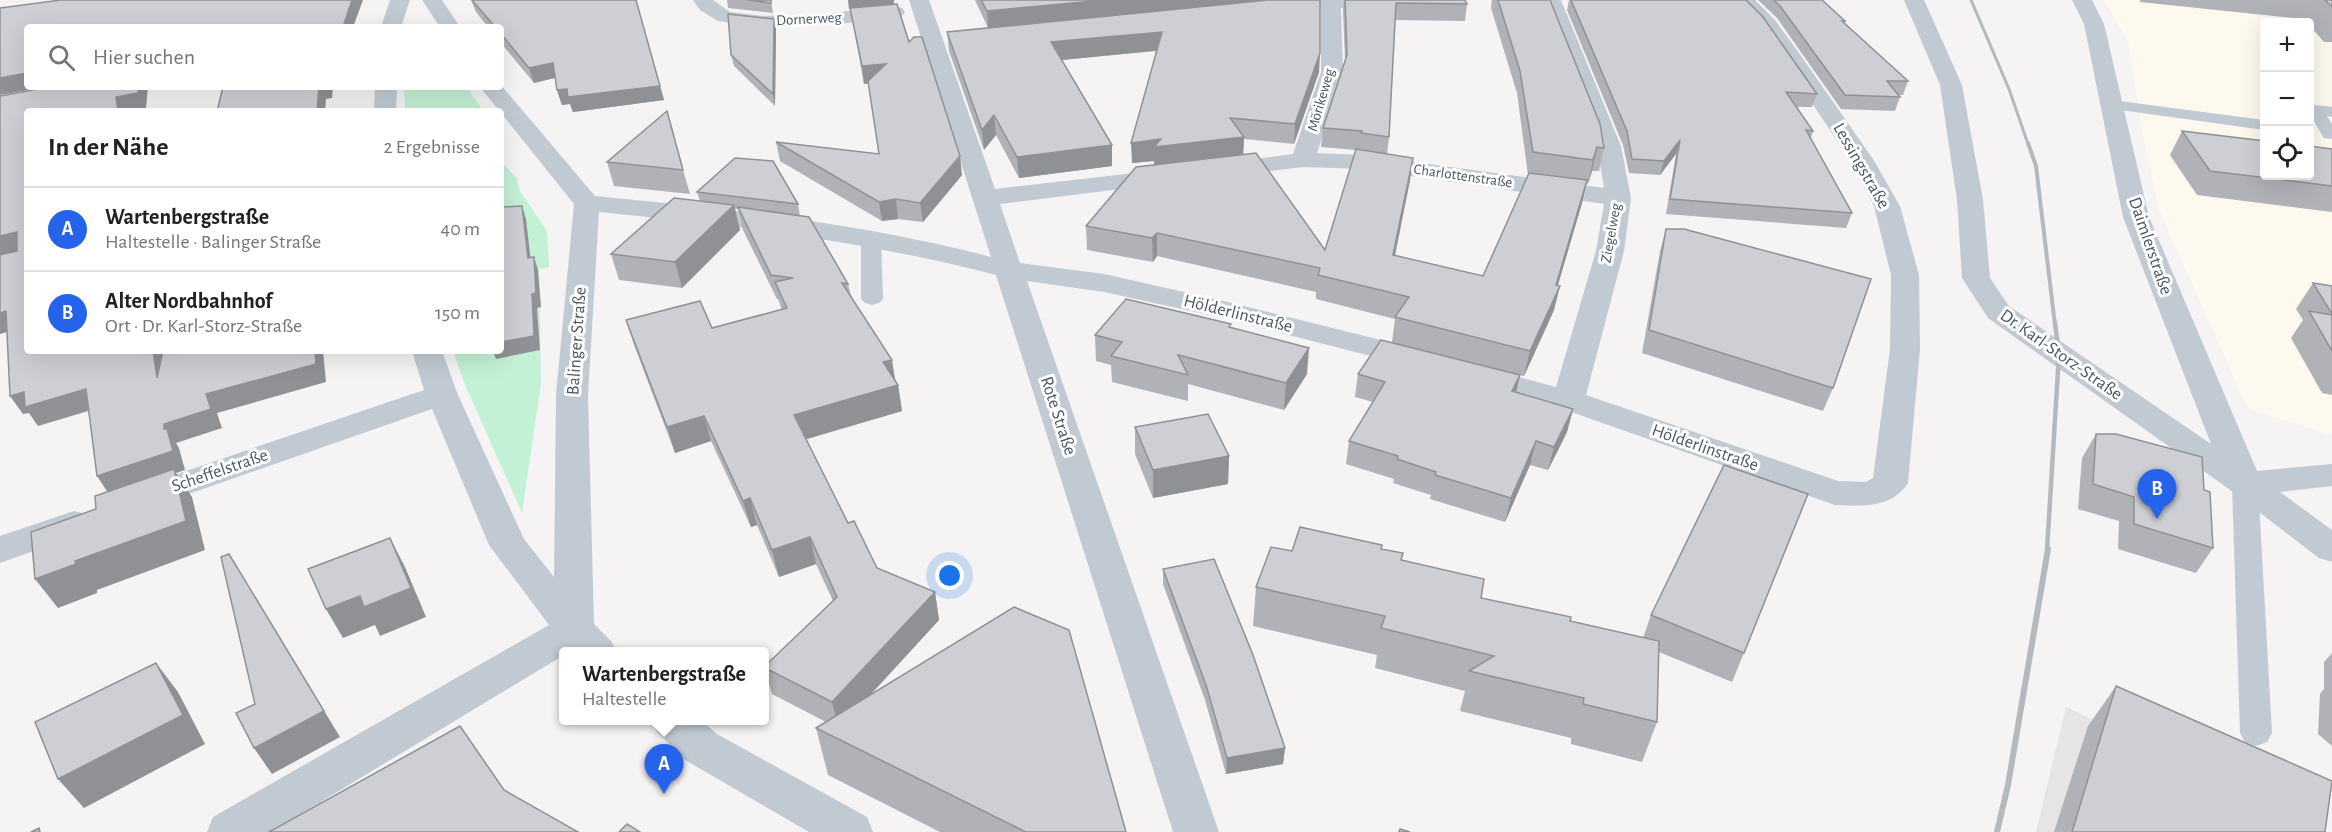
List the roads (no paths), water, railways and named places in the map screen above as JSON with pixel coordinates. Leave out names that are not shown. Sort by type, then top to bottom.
[{"type":"street","points":[[392,24],[400,0]]},
{"type":"street","points":[[432,0],[448,24]]},
{"type":"street","name":"Dornerweg","points":[[703,0],[707,6],[725,17],[764,22],[829,19],[920,5]]},
{"type":"street","points":[[1260,9],[1366,0]]},
{"type":"street","name":"Ziegelweg","points":[[1551,0],[1609,146],[1618,198],[1610,251],[1569,400]]},
{"type":"street","name":"Lessingstraße","points":[[1744,0],[1768,24],[1798,66],[1861,159],[1887,206],[1905,275],[1905,349],[1890,483],[1873,494]]},
{"type":"street","name":"Dr. Karl-Storz-Straße","points":[[1914,0],[1951,85],[1970,200],[1976,278],[1998,312],[2245,484],[2332,549]]},
{"type":"street","name":"Daimlerstraße","points":[[2082,0],[2094,24],[2136,217],[2245,484]]},
{"type":"street","name":"Mörikeweg","points":[[1303,160],[1332,72],[1331,3]]},
{"type":"street","name":"Rote Straße","points":[[920,5],[945,41],[986,198],[1196,832]]},
{"type":"street","points":[[385,108],[386,90]]},
{"type":"street","points":[[493,90],[586,203]]},
{"type":"street","name":"Charlottenstraße","points":[[986,198],[1303,160],[1363,162],[1618,198]]},
{"type":"street","name":"Hölderlinstraße","points":[[586,203],[738,218],[871,239],[929,249],[1010,270],[1104,283],[1224,310],[1569,400],[1835,493],[1873,494]]},
{"type":"street","name":"Balinger Straße","points":[[586,203],[572,395],[586,640]]},
{"type":"street","points":[[428,354],[442,395],[508,545],[586,640]]},
{"type":"street","name":"Scheffelstraße","points":[[0,550],[442,395]]},
{"type":"street","points":[[2245,484],[2332,475]]},
{"type":"street","points":[[230,832],[559,655]]},
{"type":"street","points":[[677,725],[701,747],[849,832]]},
{"type":"lane","points":[[2112,105],[2260,124]]},
{"type":"lane","points":[[2314,107],[2332,112]]},
{"type":"lane","points":[[2314,109],[2331,134]]},
{"type":"lane","points":[[2314,132],[2331,134]]},
{"type":"lane","points":[[871,239],[872,299]]},
{"type":"lane","points":[[2245,484],[2256,733]]},
{"type":"railway","points":[[1971,0],[2009,89],[2028,144]]},
{"type":"railway","points":[[2028,143],[2036,166],[2055,325]]},
{"type":"railway","points":[[2047,550],[2059,354],[2055,323]]},
{"type":"railway","points":[[1997,832],[2008,785],[2048,549]]},
{"type":"place","name":"Alter Nordbahnhof","points":[[2157,519]]},
{"type":"place","name":"Wartenbergstraße","points":[[664,794]]}]
